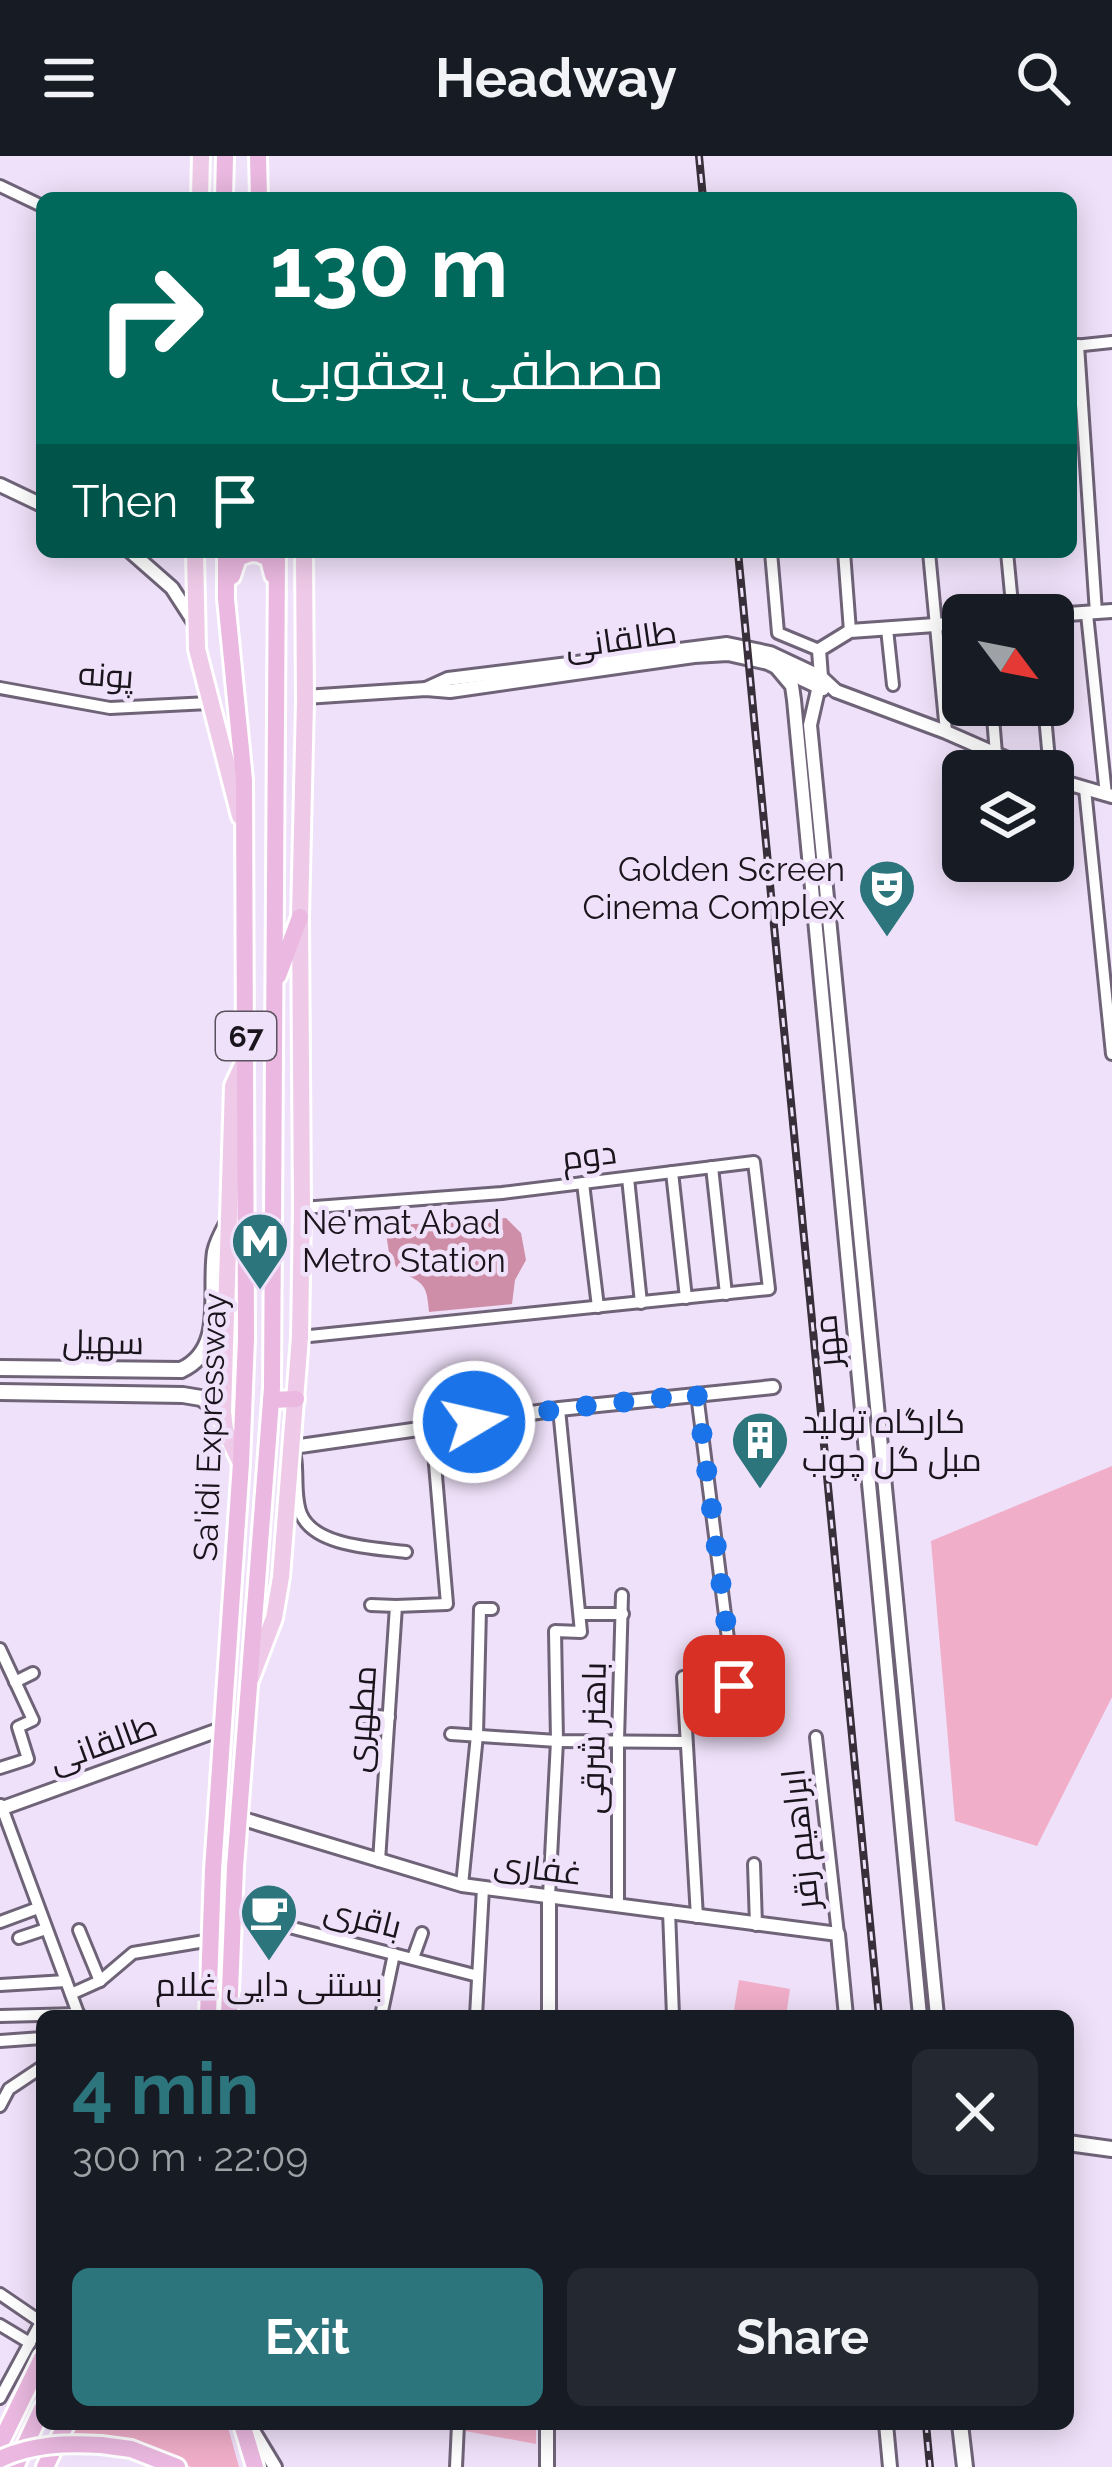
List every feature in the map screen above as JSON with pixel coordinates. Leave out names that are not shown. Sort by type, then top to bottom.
[{"type":"highway","points":[[224,192],[225,156]]},
{"type":"highway","points":[[258,156],[260,192]]},
{"type":"highway","name":"Sa'idi Expressway","points":[[208,2010],[246,1339],[244,780],[226,558]]},
{"type":"highway","points":[[226,599],[238,558]]},
{"type":"highway","points":[[268,558],[278,593]]},
{"type":"highway","name":"Sa'idi Expressway","points":[[240,1818],[271,1400],[277,558]]},
{"type":"highway","points":[[274,988],[300,917]]},
{"type":"highway","points":[[271,1400],[296,1399]]},
{"type":"highway","name":"67","points":[[229,2010],[240,1818]]},
{"type":"highway","points":[[0,2444],[36,2350]]},
{"type":"highway","points":[[15,2467],[36,2422]]},
{"type":"highway","points":[[45,2467],[63,2430]]},
{"type":"highway","points":[[247,2430],[255,2467]]},
{"type":"highway","points":[[0,2459],[66,2443],[130,2449],[177,2467]]},
{"type":"main road","points":[[200,192],[201,156]]},
{"type":"main road","points":[[195,558],[197,649],[244,832]]},
{"type":"main road","points":[[251,1679],[274,1618],[300,1337],[304,558]]},
{"type":"main road","points":[[241,1463],[225,1430],[223,1412],[233,1086],[246,1058]]},
{"type":"main road","name":"سهیل","points":[[0,1368],[182,1370],[195,1364],[209,1340],[215,1247],[230,1218]]},
{"type":"main road","points":[[182,1370],[194,1378],[194,1386],[183,1395]]},
{"type":"main road","points":[[0,1392],[183,1395],[202,1398],[223,1412]]},
{"type":"main road","points":[[1074,2145],[1112,2149]]},
{"type":"main road","points":[[961,2430],[965,2467]]},
{"type":"street","points":[[0,186],[36,203]]},
{"type":"street","points":[[1077,346],[1112,342]]},
{"type":"street","points":[[1074,784],[1109,796],[1077,377]]},
{"type":"street","points":[[0,485],[36,502]]},
{"type":"street","points":[[138,558],[172,588],[195,623]]},
{"type":"street","points":[[772,558],[778,632],[819,650]]},
{"type":"street","points":[[844,558],[850,631]]},
{"type":"street","points":[[930,558],[946,732]]},
{"type":"street","points":[[1008,558],[1011,594]]},
{"type":"street","points":[[1074,614],[1112,611]]},
{"type":"street","points":[[819,650],[850,631],[942,625]]},
{"type":"street","points":[[887,628],[892,685]]},
{"type":"street","name":"طالقانی","points":[[426,689],[448,679],[727,644],[770,652],[817,688]]},
{"type":"street","points":[[794,700],[804,689],[811,693],[817,688],[819,650]]},
{"type":"street","name":"طالقانی","points":[[304,697],[449,691],[728,654],[768,663],[817,688],[836,691],[987,750]]},
{"type":"street","name":"مهر","points":[[776,668],[792,686],[822,918],[861,1248],[937,2010]]},
{"type":"street","name":"پونه","points":[[0,688],[110,708],[209,703]]},
{"type":"street","name":"مهر","points":[[817,688],[810,725],[846,1251],[919,2010]]},
{"type":"street","points":[[1085,788],[1112,1054]]},
{"type":"street","name":"دوم","points":[[302,1208],[502,1193],[754,1162],[769,1289],[726,1294]]},
{"type":"street","points":[[300,1337],[726,1294],[712,1167]]},
{"type":"street","points":[[672,1172],[686,1298]]},
{"type":"street","points":[[628,1178],[640,1303]]},
{"type":"street","points":[[583,1183],[598,1307]]},
{"type":"street","points":[[846,1251],[861,1248]]},
{"type":"street","points":[[406,1552],[346,1544],[310,1527],[301,1513],[293,1448],[560,1409],[773,1387]]},
{"type":"street","points":[[696,1680],[734,1686],[697,1394]]},
{"type":"street","points":[[549,2010],[557,1741],[555,1631],[580,1632],[560,1409]]},
{"type":"street","points":[[371,1605],[447,1604],[432,1429]]},
{"type":"street","points":[[622,1595],[623,1614]]},
{"type":"street","name":"مطهری","points":[[379,1861],[396,1606]]},
{"type":"street","points":[[462,1885],[486,1609]]},
{"type":"street","name":"باهنر شرقی","points":[[580,1614],[623,1614],[618,1906]]},
{"type":"street","points":[[0,1649],[40,1718],[18,1726],[28,1759],[0,1768]]},
{"type":"street","points":[[15,1682],[33,1673]]},
{"type":"street","points":[[682,1677],[697,1917]]},
{"type":"street","points":[[363,1715],[389,1717]]},
{"type":"street","name":"طالقانی","points":[[1,1806],[224,1728]]},
{"type":"street","points":[[451,1734],[686,1742]]},
{"type":"street","name":"ابراهیم زقر","points":[[816,1737],[838,1934]]},
{"type":"street","points":[[1,1806],[77,2010]]},
{"type":"street","name":"غفاری","points":[[240,1818],[462,1885],[838,1934]]},
{"type":"street","points":[[754,1864],[756,1925]]},
{"type":"street","points":[[476,2010],[483,1888]]},
{"type":"street","points":[[0,1922],[38,1908]]},
{"type":"street","points":[[669,1911],[673,2010]]},
{"type":"street","name":"باقری","points":[[233,1917],[270,1922],[478,1976]]},
{"type":"street","points":[[20,1938],[46,1929]]},
{"type":"street","points":[[79,1930],[100,1982]]},
{"type":"street","points":[[413,1958],[422,1933]]},
{"type":"street","points":[[838,1934],[845,2010]]},
{"type":"street","points":[[71,1994],[100,1982],[133,1953],[211,1940]]},
{"type":"street","points":[[382,2010],[394,1954]]},
{"type":"street","points":[[0,1985],[66,1981]]},
{"type":"street","points":[[0,2016],[36,2016]]},
{"type":"street","points":[[0,2041],[36,2038]]},
{"type":"street","points":[[0,2106],[4,2087],[36,2070]]},
{"type":"street","points":[[0,2294],[36,2319]]},
{"type":"street","points":[[0,2326],[36,2350],[0,2398]]},
{"type":"street","points":[[0,2420],[23,2394]]},
{"type":"street","points":[[250,2430],[275,2467]]},
{"type":"street","points":[[456,2467],[458,2430]]},
{"type":"street","points":[[547,2430],[547,2467]]},
{"type":"street","points":[[887,2430],[890,2467]]},
{"type":"shaded area","points":[[506,1218],[521,1233],[526,1260],[515,1280],[512,1304],[429,1312],[423,1286],[399,1272],[389,1253],[385,1226]]},
{"type":"shaded area","points":[[1112,1466],[1112,1697],[1037,1846],[955,1821],[931,1541]]},
{"type":"shaded area","points":[[739,1980],[790,1989],[787,2010],[734,2010]]},
{"type":"shaded area","points":[[229,2430],[239,2467],[191,2467],[109,2436],[74,2433]]},
{"type":"shaded area","points":[[536,2430],[536,2444],[465,2431]]},
{"type":"railway","points":[[699,156],[702,192]]},
{"type":"railway","points":[[739,558],[878,2010]]},
{"type":"railway","points":[[927,2430],[930,2467]]},
{"type":"place","name":"Golden Screen Cinema Complex","points":[[887,939]]},
{"type":"place","name":"Ne'mat Abad Metro Station","points":[[260,1292]]},
{"type":"place","name":"کارگاه تولید مبل گل چوب","points":[[760,1491]]},
{"type":"place","name":"بستنی دایی غلام","points":[[269,1963]]},
{"type":"route","points":[[474,1422],[697,1394],[734,1686]]}]
